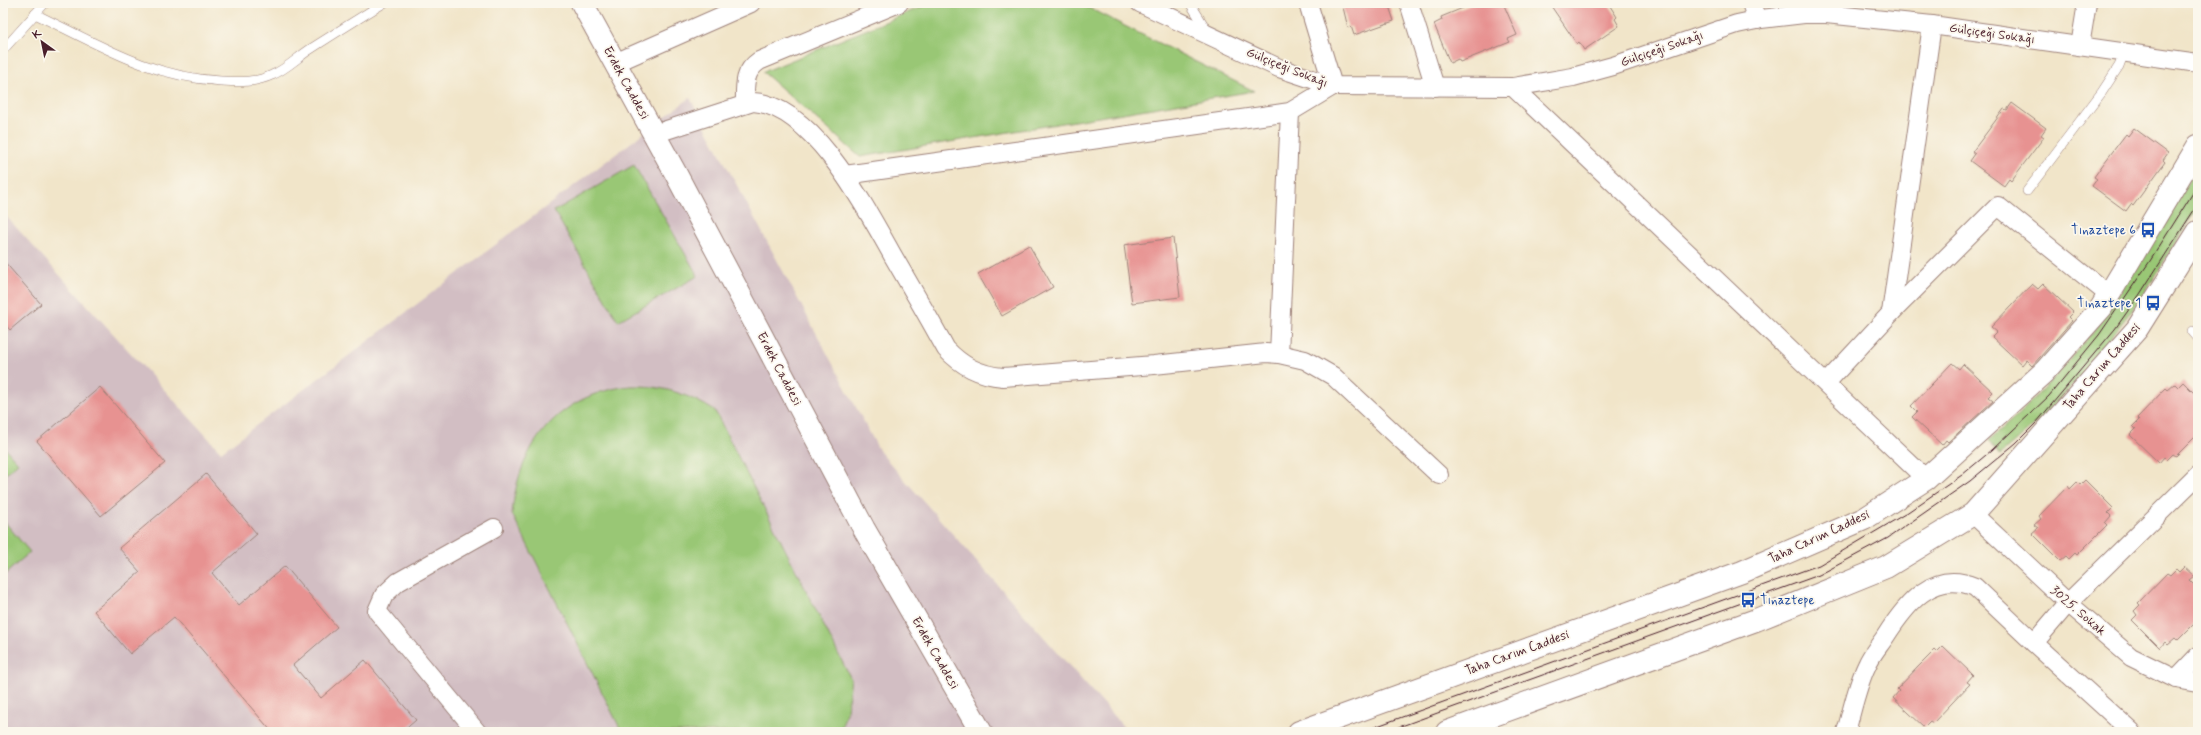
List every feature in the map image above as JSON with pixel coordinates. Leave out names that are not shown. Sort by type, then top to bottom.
[{"type":"main road","name":"Erdek Caddesi","points":[[582,3],[654,134],[864,529],[981,732]]},
{"type":"main road","name":"Taha Carım Caddesi","points":[[1299,732],[1742,572],[1864,519],[1926,478],[2044,372],[2101,308],[2198,146]]},
{"type":"main road","name":"Taha Carım Caddesi","points":[[1447,732],[1756,620],[1879,570],[1973,514],[2137,329],[2198,232]]},
{"type":"street","points":[[615,63],[751,3]]},
{"type":"street","points":[[745,104],[746,76],[753,65],[759,61],[898,3]]},
{"type":"street","name":"Gülçiçeği Sokağı","points":[[1140,3],[1279,68],[1333,86],[1513,87],[1573,77],[1613,66],[1714,31],[1757,20],[1783,16],[1826,14],[1932,25],[2198,63]]},
{"type":"street","points":[[845,175],[1290,112],[1333,86],[1308,3]]},
{"type":"street","points":[[1409,3],[1435,87]]},
{"type":"street","points":[[1751,3],[1757,20]]},
{"type":"street","points":[[2080,46],[2086,3]]},
{"type":"street","points":[[1892,313],[1932,25]]},
{"type":"street","points":[[1513,87],[1926,478]]},
{"type":"street","points":[[654,134],[745,104],[762,103],[783,112],[818,141],[845,175],[946,349],[962,364],[982,374],[1003,377],[1154,365],[1266,353],[1279,354],[1305,360],[1333,376],[1438,475]]},
{"type":"street","points":[[1279,354],[1290,112]]},
{"type":"street","points":[[1826,383],[1892,313],[1998,206],[2109,294]]},
{"type":"street","points":[[2034,643],[2068,603],[2198,475]]},
{"type":"street","name":"3025. Sokak","points":[[1973,514],[2068,603],[2131,657],[2176,679],[2198,683]]},
{"type":"street","points":[[477,732],[377,611],[384,594],[398,582],[494,528]]},
{"type":"street","points":[[1846,732],[1866,666],[1902,609],[1937,584],[1956,581],[1975,586],[2034,643],[2132,732]]},
{"type":"street","points":[[2198,656],[2176,679],[2198,689]]},
{"type":"lane","points":[[3,50],[45,3]]},
{"type":"lane","points":[[35,14],[122,56],[156,70],[190,78],[241,82],[263,79],[274,74],[339,30],[384,3]]},
{"type":"lane","points":[[1190,3],[1210,35]]},
{"type":"lane","points":[[2027,191],[2102,92],[2119,66],[2124,53]]},
{"type":"lane","points":[[2163,732],[2197,732]]},
{"type":"shaded area","points":[[690,98],[880,452],[1128,732],[3,732],[3,213],[221,452]]},
{"type":"green space","points":[[931,3],[1079,3],[1254,91],[860,157],[763,72]]},
{"type":"green space","points":[[634,165],[698,276],[618,321],[554,211]]},
{"type":"green space","points":[[2198,165],[2198,206],[2147,290],[2084,373],[2042,418],[2000,455],[1989,440],[2022,411],[2052,380],[2097,327]]},
{"type":"green space","points":[[630,386],[653,387],[685,395],[715,411],[851,679],[847,710],[840,732],[622,732],[512,514],[516,489],[523,466],[533,445],[546,427],[563,412],[582,400],[605,391]]},
{"type":"green space","points":[[3,446],[18,463],[3,476]]},
{"type":"green space","points":[[3,520],[30,552],[3,576]]},
{"type":"building","points":[[1342,3],[1388,3],[1394,21],[1354,35],[1351,26],[1348,28]]},
{"type":"building","points":[[1475,3],[1503,3],[1517,35],[1508,39],[1510,42],[1460,62],[1458,59],[1450,63],[1434,24],[1442,20],[1441,17]]},
{"type":"building","points":[[1549,3],[1608,3],[1617,17],[1615,19],[1619,26],[1584,50],[1579,42],[1577,44]]},
{"type":"building","points":[[2012,103],[2046,128],[2041,135],[2044,137],[2011,181],[2009,179],[2004,186],[1970,161],[1975,154],[1972,152],[2004,109],[2007,110]]},
{"type":"building","points":[[2134,128],[2168,153],[2163,160],[2165,162],[2144,191],[2133,206],[2131,204],[2126,211],[2092,186],[2097,179],[2094,177],[2104,163],[2126,134],[2128,136]]},
{"type":"building","points":[[1173,238],[1180,297],[1132,303],[1124,245]]},
{"type":"building","points":[[1029,245],[1053,287],[1002,316],[978,274]]},
{"type":"building","points":[[3,260],[41,304],[10,330],[3,322]]},
{"type":"building","points":[[2032,284],[2038,289],[2043,284],[2073,312],[2068,317],[2072,321],[2032,366],[2026,360],[2022,365],[1992,337],[1997,332],[1991,327]]},
{"type":"building","points":[[1952,363],[1959,369],[1963,364],[1993,392],[1988,397],[1993,401],[1948,442],[1946,440],[1942,445],[1912,417],[1917,412],[1911,406]]},
{"type":"building","points":[[2183,382],[2198,397],[2198,434],[2176,456],[2173,454],[2167,460],[2164,457],[2159,463],[2130,435],[2136,429],[2133,426],[2139,420],[2137,418],[2166,388],[2168,390],[2175,384],[2178,387]]},
{"type":"building","points":[[100,387],[165,463],[101,516],[37,441]]},
{"type":"building","points":[[206,474],[257,534],[212,573],[239,605],[285,566],[337,627],[293,665],[321,698],[365,660],[416,720],[402,732],[272,732],[174,617],[130,654],[94,611],[140,572],[119,548]]},
{"type":"building","points":[[2085,480],[2113,508],[2108,513],[2111,516],[2105,523],[2107,525],[2077,555],[2075,553],[2069,559],[2066,556],[2060,561],[2032,533],[2038,528],[2034,525],[2041,519],[2039,516],[2068,486],[2070,489],[2077,482],[2080,485]]},
{"type":"building","points":[[2184,567],[2194,576],[2189,580],[2198,589],[2198,620],[2177,641],[2175,639],[2168,645],[2165,642],[2160,648],[2132,620],[2137,615],[2134,611],[2140,605],[2138,603],[2167,573],[2170,575],[2176,569],[2179,572]]},
{"type":"building","points":[[1943,646],[1973,675],[1967,682],[1970,684],[1933,723],[1930,721],[1924,727],[1893,698],[1899,691],[1897,689],[1918,667],[1935,650],[1937,652]]},
{"type":"tram line","points":[[1361,732],[1819,565],[1905,514],[1962,475],[1992,450],[2049,396],[2099,335],[2150,261],[2198,185]]},
{"type":"tram line","points":[[1385,732],[1819,575],[1888,538],[1970,481],[2016,443],[2036,423],[2115,329],[2140,294],[2198,204]]},
{"type":"place","name":"Tınaztepe 6","points":[[2148,230]]},
{"type":"place","name":"Tınaztepe 1","points":[[2153,303]]},
{"type":"place","name":"Tınaztepe","points":[[1748,600]]}]
